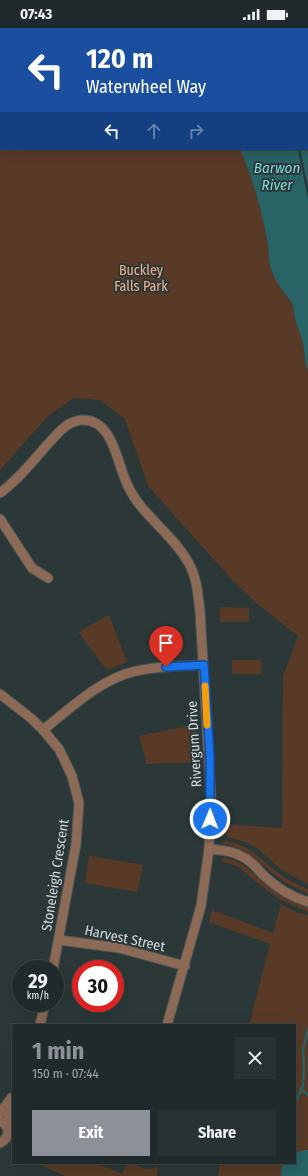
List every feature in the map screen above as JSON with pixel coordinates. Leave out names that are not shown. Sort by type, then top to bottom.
[{"type":"street","name":"Rivergum Drive","points":[[0,493],[17,478],[61,430],[70,424],[82,420],[90,421],[107,432],[128,486],[142,508],[172,540],[188,562],[194,575],[198,590],[204,665],[211,796],[209,848],[201,906],[167,1024]]},
{"type":"street","points":[[0,519],[32,568],[48,578]]},
{"type":"street","points":[[43,730],[97,688],[124,674],[152,668],[204,665]]},
{"type":"street","name":"Stoneleigh Crescent","points":[[0,694],[32,718],[59,749],[72,776],[78,803],[76,844],[55,960]]},
{"type":"street","points":[[209,848],[240,855],[252,863],[284,892],[308,902]]},
{"type":"street","name":"Harvest Street","points":[[59,940],[119,948],[185,966]]},
{"type":"street","points":[[40,1024],[43,1012]]},
{"type":"street","points":[[0,1114],[12,1096]]},
{"type":"street","points":[[0,1143],[7,1137],[9,1130],[12,1096]]},
{"type":"street","points":[[0,1121],[5,1124],[9,1130]]},
{"type":"street","points":[[0,1143],[12,1142]]},
{"type":"green space","name":"Buckley Falls Park","points":[[0,150],[240,150],[257,197],[268,246],[271,270],[279,286],[293,304],[296,324],[303,343],[308,371],[308,884],[283,871],[257,848],[246,842],[228,837],[225,834],[225,824],[282,828],[283,676],[298,636],[256,603],[234,582],[148,486],[125,419],[100,400],[74,398],[49,415],[0,470]]},
{"type":"green space","points":[[220,607],[249,608],[249,622],[220,622]]},
{"type":"green space","points":[[109,615],[127,662],[107,670],[78,632]]},
{"type":"green space","points":[[232,660],[261,660],[262,674],[232,674]]},
{"type":"green space","points":[[196,724],[199,762],[146,764],[139,736]]},
{"type":"green space","points":[[226,841],[240,845],[251,851],[281,875],[308,889],[308,894],[284,882],[244,851],[222,843]]},
{"type":"green space","points":[[89,856],[143,865],[137,892],[85,883]]},
{"type":"green space","points":[[221,859],[234,860],[239,863],[278,893],[308,907],[308,912],[279,899],[239,867],[224,862]]},
{"type":"green space","points":[[281,904],[298,913],[308,915],[308,1176],[218,1176],[220,1164],[296,1164],[296,1024],[249,1024],[270,944],[209,922],[212,910],[273,933]]},
{"type":"green space","points":[[39,1164],[98,1164],[122,1174],[127,1164],[133,1164],[145,1169],[158,1166],[157,1176],[65,1176]]},
{"type":"water","name":"Barwon River","points":[[240,150],[298,150],[308,200],[308,371],[303,343],[296,324],[293,304],[279,286],[271,270],[266,234],[249,173]]},
{"type":"water","points":[[300,150],[307,150],[308,187]]},
{"type":"water","points":[[308,1150],[308,1176],[281,1176],[282,1166],[284,1164],[296,1164],[296,1153]]},
{"type":"waterway","points":[[296,1102],[303,1085],[303,1050],[308,1029]]},
{"type":"waterway","points":[[301,1089],[308,1095]]},
{"type":"slow traffic","points":[[205,686],[207,725]]},
{"type":"route","points":[[166,667],[204,665],[210,756],[210,819]]}]
